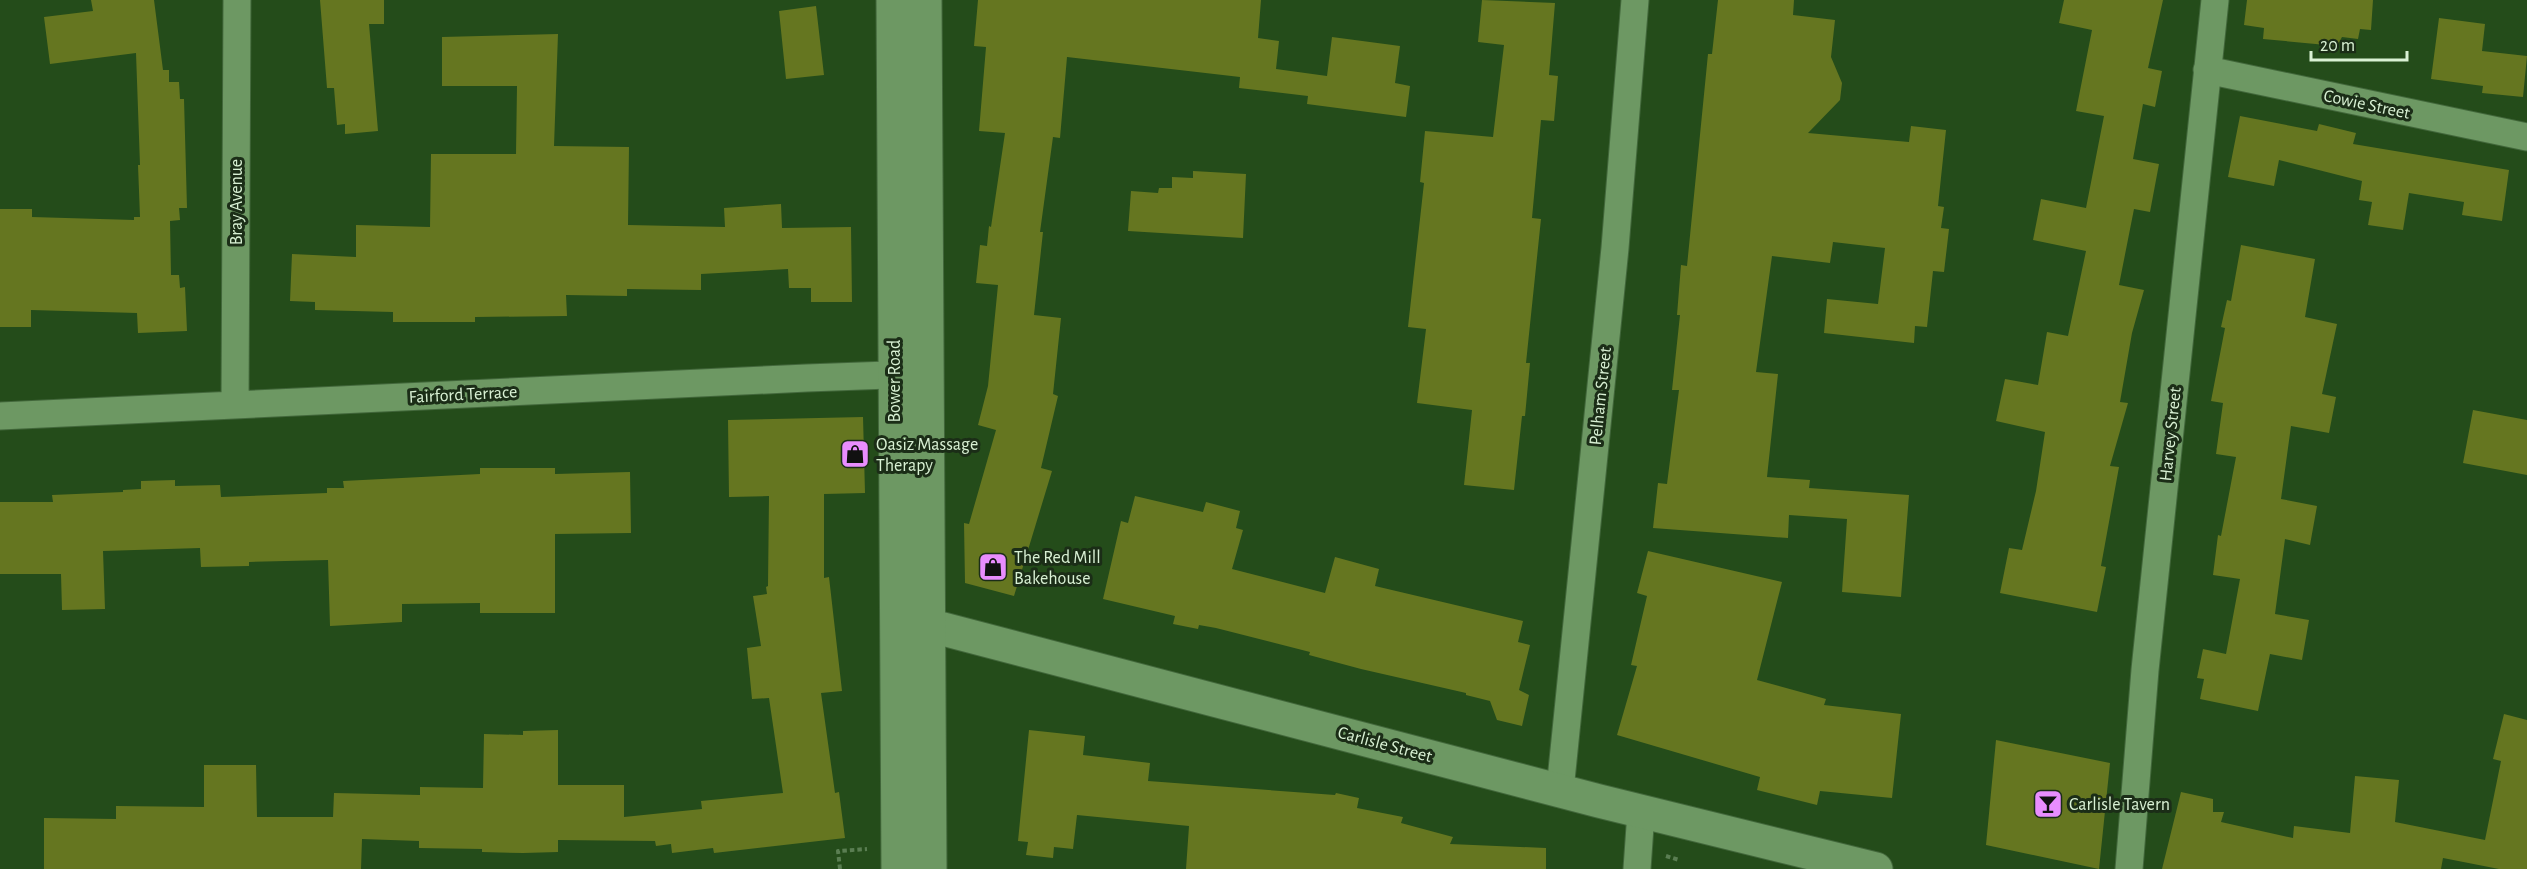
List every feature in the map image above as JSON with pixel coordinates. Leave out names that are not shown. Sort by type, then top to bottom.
[{"type":"main road","name":"Bower Road","points":[[892,0],[895,869]]},
{"type":"main road","name":"Bower Road","points":[[925,0],[930,868]]},
{"type":"main road","name":"Carlisle Street","points":[[895,617],[1641,812],[1876,869]]},
{"type":"street","name":"Bray Avenue","points":[[235,405],[237,0]]},
{"type":"street","name":"Pelham Street","points":[[1560,790],[1614,260],[1635,0]]},
{"type":"street","name":"Harvey Street","points":[[2129,869],[2145,670],[2215,0]]},
{"type":"street","name":"Cowie Street","points":[[2207,70],[2527,136]]},
{"type":"street","name":"Fairford Terrace","points":[[0,416],[926,374]]},
{"type":"street","points":[[1637,869],[1641,812]]},
{"type":"street","points":[[895,869],[930,868]]},
{"type":"path","points":[[839,858],[840,869]]},
{"type":"building","points":[[91,0],[154,0],[163,70],[169,70],[169,82],[179,82],[180,99],[184,99],[187,208],[179,208],[180,220],[170,221],[171,275],[179,275],[180,288],[185,287],[187,331],[138,333],[137,313],[31,310],[31,327],[0,327],[0,209],[32,209],[32,217],[134,220],[134,217],[140,217],[136,53],[50,64],[44,17],[93,11]]},
{"type":"building","points":[[320,0],[384,0],[384,24],[369,24],[378,131],[345,134],[345,124],[337,125],[334,88],[327,88]]},
{"type":"building","points":[[978,0],[1261,0],[1258,38],[1279,41],[1276,69],[1327,76],[1332,37],[1400,46],[1395,83],[1410,86],[1406,117],[1307,104],[1308,96],[1239,88],[1240,77],[1067,57],[1060,138],[1053,137],[1040,232],[1043,232],[1034,315],[1061,318],[1053,394],[1058,396],[1041,468],[1052,471],[1014,596],[965,583],[964,523],[969,524],[996,430],[978,425],[988,386],[998,285],[976,283],[980,245],[987,246],[989,226],[991,227],[1005,133],[979,131],[986,47],[974,46]]},
{"type":"building","points":[[1482,0],[1555,3],[1549,75],[1558,76],[1554,121],[1541,120],[1532,218],[1541,219],[1526,363],[1530,363],[1525,416],[1522,416],[1514,490],[1464,485],[1472,410],[1417,403],[1426,329],[1408,327],[1424,183],[1420,182],[1425,131],[1493,137],[1504,45],[1478,42]]},
{"type":"building","points":[[1718,0],[1794,0],[1793,15],[1835,20],[1831,57],[1842,83],[1840,100],[1808,133],[1909,142],[1911,126],[1946,130],[1938,206],[1944,207],[1941,228],[1949,229],[1944,272],[1933,271],[1927,327],[1915,326],[1914,343],[1824,333],[1827,299],[1878,304],[1885,248],[1833,242],[1830,263],[1772,256],[1756,372],[1778,374],[1767,477],[1810,480],[1809,488],[1909,495],[1901,597],[1842,592],[1847,519],[1789,515],[1788,538],[1653,528],[1658,483],[1667,484],[1679,390],[1672,390],[1680,315],[1677,315],[1681,265],[1687,266],[1708,54],[1712,54]]},
{"type":"building","points":[[2064,0],[2163,0],[2148,68],[2162,71],[2155,107],[2143,104],[2133,159],[2159,164],[2150,212],[2134,209],[2119,285],[2144,290],[2132,333],[2120,402],[2128,403],[2110,466],[2119,467],[2101,566],[2106,567],[2097,612],[2000,593],[2009,548],[2022,550],[2036,491],[2045,432],[1996,421],[2005,379],[2038,385],[2047,332],[2068,336],[2086,251],[2033,240],[2041,199],[2086,208],[2104,116],[2076,111],[2092,30],[2059,23]]},
{"type":"building","points":[[2247,0],[2373,0],[2371,30],[2360,29],[2358,39],[2342,37],[2337,46],[2263,39],[2264,28],[2244,25]]},
{"type":"building","points":[[816,6],[824,75],[786,79],[779,11]]},
{"type":"building","points":[[2439,18],[2485,24],[2482,51],[2527,56],[2523,97],[2482,93],[2483,86],[2431,79]]},
{"type":"building","points":[[558,34],[554,146],[629,147],[628,225],[725,227],[724,208],[781,204],[782,228],[851,227],[852,302],[811,302],[811,288],[789,288],[788,269],[701,274],[701,290],[627,289],[627,296],[566,295],[567,316],[475,317],[475,322],[393,322],[393,312],[315,310],[315,302],[290,301],[292,254],[356,257],[356,225],[430,227],[431,154],[516,154],[517,86],[442,86],[442,37]]},
{"type":"building","points":[[2240,116],[2317,131],[2319,124],[2356,133],[2353,144],[2509,170],[2502,221],[2462,215],[2464,202],[2409,193],[2403,230],[2368,225],[2372,202],[2359,200],[2362,181],[2279,160],[2274,186],[2228,177]]},
{"type":"building","points":[[1193,171],[1246,174],[1243,238],[1128,231],[1131,191],[1158,193],[1159,188],[1172,188],[1172,177],[1193,178]]},
{"type":"building","points":[[2241,245],[2315,259],[2305,317],[2337,324],[2322,394],[2336,397],[2329,433],[2291,426],[2281,499],[2317,506],[2310,545],[2285,539],[2275,614],[2309,620],[2302,660],[2270,654],[2258,711],[2200,699],[2204,679],[2197,678],[2203,649],[2226,654],[2240,579],[2213,575],[2218,535],[2221,536],[2236,457],[2216,454],[2223,403],[2211,401],[2225,328],[2221,327],[2227,300],[2231,301]]},
{"type":"building","points":[[2473,410],[2527,420],[2527,475],[2463,463]]},
{"type":"building","points":[[863,417],[865,493],[824,494],[824,578],[829,577],[842,691],[821,693],[835,793],[839,792],[845,838],[714,853],[713,848],[672,853],[671,844],[656,846],[655,841],[558,840],[558,852],[523,853],[482,852],[482,849],[419,848],[419,841],[362,839],[361,869],[44,869],[44,818],[116,819],[116,806],[204,807],[204,765],[256,765],[257,817],[333,817],[334,793],[420,795],[420,787],[483,788],[484,734],[523,735],[523,731],[558,730],[558,785],[624,785],[624,817],[702,809],[701,801],[783,793],[769,698],[752,699],[747,648],[761,646],[753,596],[767,594],[769,496],[729,497],[728,420]]},
{"type":"building","points":[[480,468],[555,468],[555,474],[630,472],[631,533],[555,534],[555,613],[480,613],[480,603],[402,604],[402,622],[330,626],[328,560],[249,562],[249,566],[201,567],[200,548],[103,551],[105,609],[62,610],[61,574],[0,574],[0,502],[53,502],[52,495],[123,492],[123,490],[141,489],[141,481],[175,480],[175,486],[220,485],[221,497],[327,493],[327,488],[344,488],[343,481],[480,474]]},
{"type":"building","points":[[1135,496],[1203,512],[1206,502],[1240,511],[1236,528],[1243,530],[1232,569],[1325,593],[1335,557],[1379,569],[1375,586],[1523,621],[1518,642],[1530,645],[1519,690],[1529,695],[1522,726],[1497,720],[1490,701],[1466,695],[1466,693],[1361,669],[1309,655],[1310,652],[1216,628],[1199,625],[1198,629],[1173,624],[1175,616],[1103,599],[1121,521],[1128,523]]},
{"type":"building","points":[[1648,551],[1782,582],[1757,680],[1826,699],[1824,705],[1901,714],[1892,798],[1820,791],[1817,805],[1757,790],[1760,777],[1617,735],[1637,666],[1631,665],[1647,596],[1637,593]]},
{"type":"building","points":[[2504,714],[2527,720],[2527,869],[2499,869],[2443,858],[2441,869],[2162,869],[2181,792],[2213,799],[2213,812],[2224,812],[2221,822],[2293,838],[2294,826],[2350,833],[2355,776],[2399,780],[2395,822],[2485,840],[2501,761],[2493,759]]},
{"type":"building","points":[[1029,730],[1085,736],[1083,755],[1150,763],[1148,781],[1335,795],[1336,793],[1359,798],[1357,808],[1403,817],[1401,823],[1453,837],[1450,844],[1546,848],[1546,869],[1186,869],[1189,826],[1077,815],[1073,849],[1054,847],[1053,858],[1026,855],[1028,842],[1018,841]]},
{"type":"building","name":"Carlisle Tavern","points":[[1996,740],[2110,763],[2099,869],[1986,845]]},
{"type":"place","name":"Oasiz Massage Therapy","points":[[855,454]]},
{"type":"place","name":"The Red Mill Bakehouse","points":[[993,567]]},
{"type":"place","name":"Carlisle Tavern","points":[[2048,804]]}]
